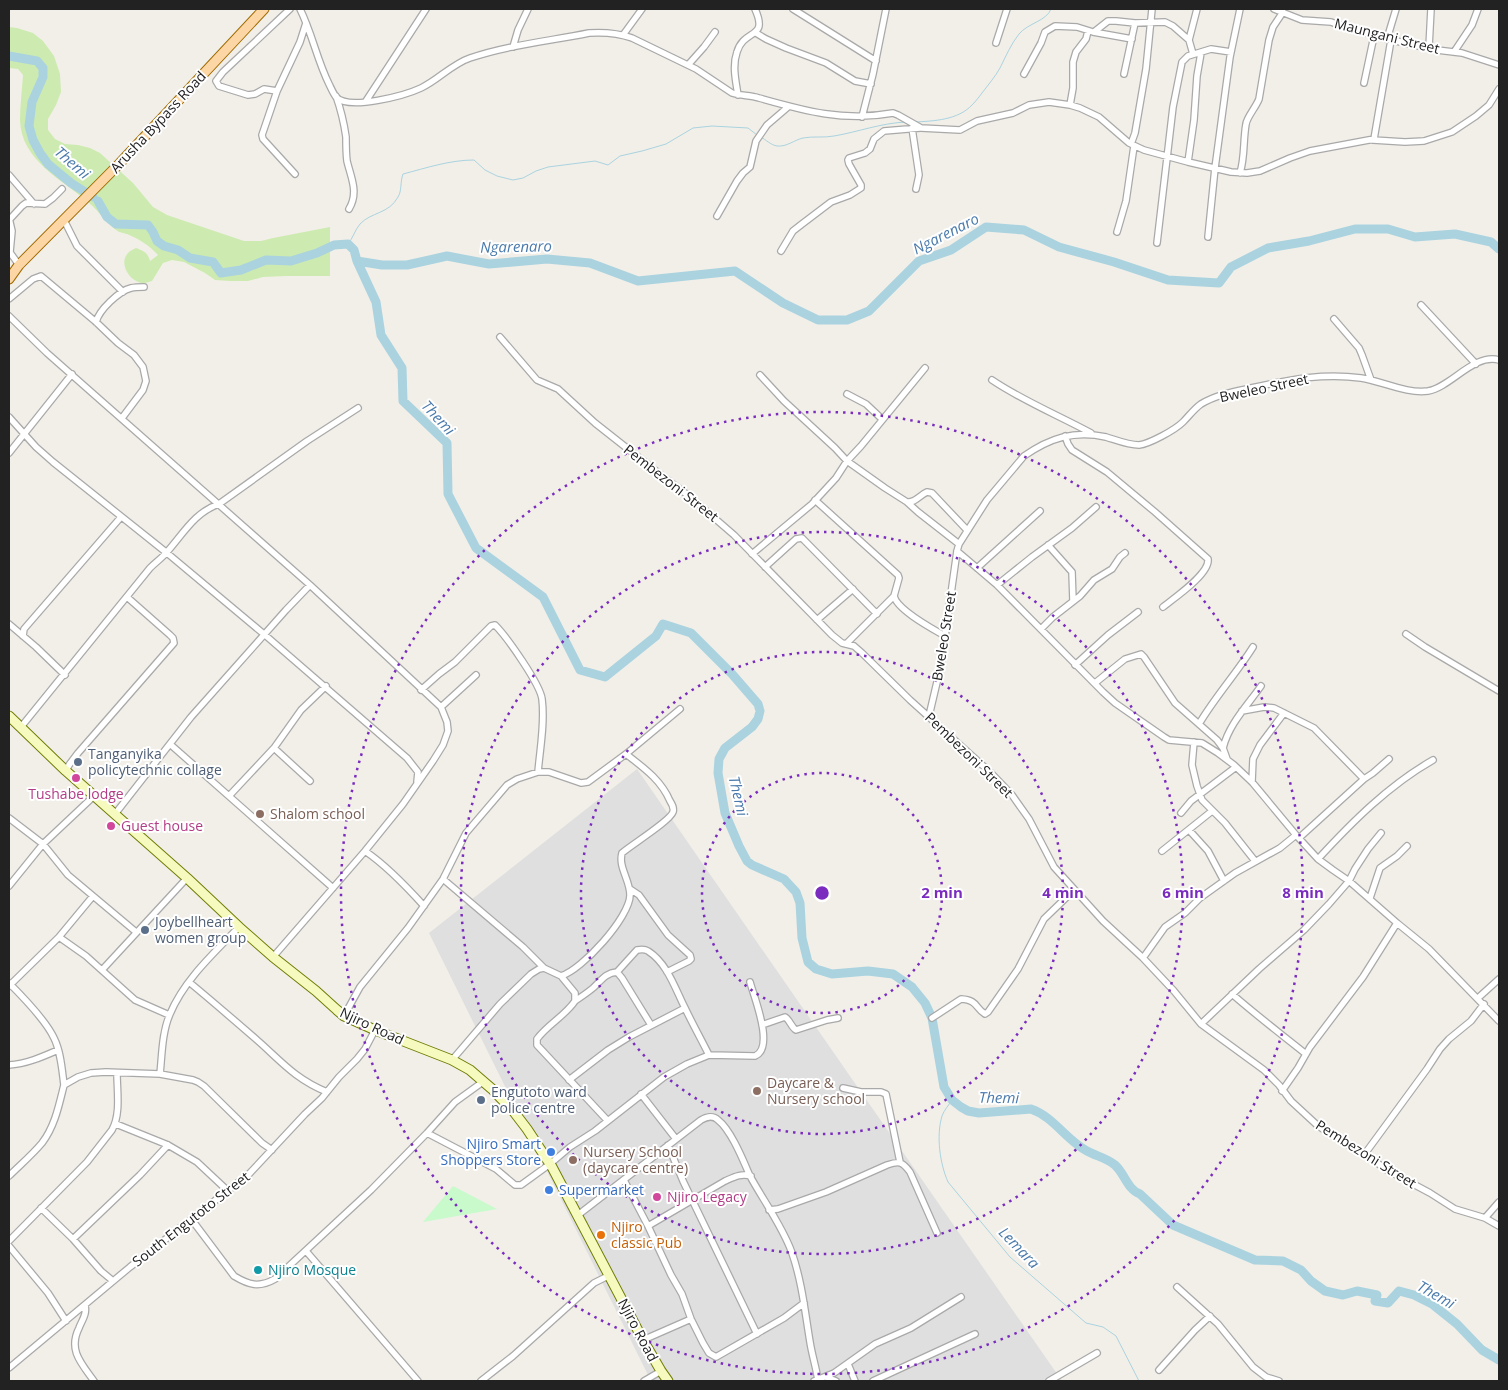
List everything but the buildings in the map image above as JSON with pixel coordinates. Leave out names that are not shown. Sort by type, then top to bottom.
[{"type":"main road","name":"Arusha Bypass Road","points":[[9,278],[19,265],[120,163],[264,9]]},
{"type":"street","points":[[277,91],[264,89],[255,94],[248,95],[219,86],[216,81],[290,9]]},
{"type":"street","points":[[300,9],[318,59],[336,96],[344,124],[347,161],[354,182],[353,203],[349,209]]},
{"type":"street","points":[[366,101],[426,9]]},
{"type":"street","points":[[512,47],[528,9]]},
{"type":"street","points":[[623,35],[642,9]]},
{"type":"street","points":[[738,95],[736,54],[739,45],[744,39],[756,33],[760,24],[755,9]]},
{"type":"street","points":[[793,9],[876,61]]},
{"type":"street","points":[[862,117],[876,61],[886,9]]},
{"type":"street","points":[[996,43],[1007,9]]},
{"type":"street","points":[[1117,232],[1126,201],[1132,145],[1140,109],[1152,9]]},
{"type":"street","points":[[1193,54],[1189,40],[1197,9]]},
{"type":"street","points":[[1208,237],[1215,168],[1231,52],[1240,9]]},
{"type":"street","name":"Maungani Street","points":[[1274,9],[1302,20],[1331,22],[1389,40],[1471,55],[1499,65]]},
{"type":"street","points":[[1373,140],[1376,137],[1389,40],[1396,9]]},
{"type":"street","points":[[1429,47],[1431,9]]},
{"type":"street","points":[[1454,52],[1472,26],[1478,9]]},
{"type":"street","points":[[1240,173],[1244,158],[1246,121],[1259,99],[1269,40],[1273,27],[1283,12]]},
{"type":"street","points":[[1070,105],[1074,88],[1073,62],[1076,52],[1091,31],[1108,22],[1116,21],[1168,23],[1189,40]]},
{"type":"street","points":[[295,174],[263,139],[262,135],[277,91],[300,42],[306,23]]},
{"type":"street","points":[[1124,74],[1135,23]]},
{"type":"street","points":[[1024,74],[1045,32],[1055,26],[1067,26],[1132,39]]},
{"type":"street","points":[[336,96],[352,103],[393,97],[428,84],[468,58],[512,47],[602,32],[623,35],[688,65],[738,95],[752,96],[788,107],[824,114],[862,117],[893,114],[921,128]]},
{"type":"street","points":[[688,65],[715,32]]},
{"type":"street","points":[[756,33],[779,46],[826,63],[855,80],[870,84]]},
{"type":"street","points":[[1364,83],[1374,36]]},
{"type":"street","points":[[1157,243],[1173,107],[1184,59],[1193,54],[1211,49],[1231,52]]},
{"type":"street","points":[[1188,162],[1201,53]]},
{"type":"street","points":[[781,251],[793,231],[831,202],[850,195],[861,188],[848,160],[865,153],[870,149],[874,139],[884,132],[912,128],[960,130],[977,121],[1013,114],[1029,105],[1049,102],[1080,108],[1099,117],[1132,145],[1144,150],[1215,168],[1240,173],[1252,173],[1310,151],[1373,140],[1424,141],[1452,132],[1489,105],[1499,89]]},
{"type":"street","points":[[717,216],[743,173],[750,167],[756,141],[766,125],[788,107]]},
{"type":"street","points":[[912,128],[919,175],[916,189]]},
{"type":"street","points":[[9,175],[34,204]]},
{"type":"street","points":[[19,265],[9,252],[12,231],[9,218],[26,203],[44,204],[62,188]]},
{"type":"street","points":[[64,220],[77,246],[123,292]]},
{"type":"street","points":[[9,299],[33,279],[41,276],[96,322],[110,337],[134,355],[143,367],[146,381],[143,390],[122,418]]},
{"type":"street","points":[[96,322],[100,312],[123,292],[132,287],[144,288]]},
{"type":"street","points":[[1421,305],[1455,339],[1476,364]]},
{"type":"street","points":[[9,316],[47,353],[310,585],[441,707],[448,722],[446,737],[433,761],[403,804],[273,957]]},
{"type":"street","points":[[1334,319],[1359,348],[1371,380]]},
{"type":"street","name":"Pembezoni Street","points":[[500,336],[537,380],[558,389],[633,454],[689,496],[734,534],[832,635],[846,644],[854,646],[990,773],[1012,795],[1029,819],[1054,867],[1103,921],[1143,958],[1174,991],[1201,1024],[1264,1070],[1317,1125],[1336,1138],[1455,1209],[1485,1218],[1499,1226]]},
{"type":"street","name":"Bweleo Street","points":[[929,716],[938,680],[959,544],[987,500],[1024,456],[1042,444],[1066,436],[1093,434],[1128,444],[1139,445],[1178,426],[1195,409],[1208,401],[1233,392],[1277,382],[1322,376],[1341,376],[1371,380],[1411,390],[1428,391],[1476,364],[1495,359],[1499,360]]},
{"type":"street","points":[[752,554],[815,500],[836,478],[847,461],[925,368]]},
{"type":"street","points":[[9,453],[72,374]]},
{"type":"street","points":[[760,375],[784,401],[836,448],[847,461],[907,502],[959,544]]},
{"type":"street","points":[[992,380],[1021,398],[1093,434]]},
{"type":"street","points":[[847,394],[866,404],[882,419]]},
{"type":"street","points":[[21,727],[150,568],[167,553],[199,516],[358,408]]},
{"type":"street","points":[[9,417],[24,435],[47,457],[167,553],[326,686],[407,758],[418,772],[416,783]]},
{"type":"street","points":[[1066,436],[1072,450],[1107,472],[1208,559],[1209,563],[1206,570],[1163,607]]},
{"type":"street","points":[[907,502],[927,492],[932,493],[967,530]]},
{"type":"street","points":[[815,500],[896,572],[899,578],[894,596],[846,644]]},
{"type":"street","points":[[997,585],[1077,524],[1096,507]]},
{"type":"street","points":[[977,568],[1040,511]]},
{"type":"street","points":[[23,636],[24,629],[121,518]]},
{"type":"street","points":[[765,567],[796,540],[802,538],[877,614]]},
{"type":"street","points":[[1048,545],[1072,572],[1073,601]]},
{"type":"street","points":[[957,551],[997,585],[1115,703],[1160,736],[1169,740],[1202,743],[1236,767],[1252,782],[1297,837],[1318,859],[1350,881],[1429,949],[1499,1021]]},
{"type":"street","points":[[1041,629],[1080,596],[1094,580],[1112,569],[1120,556],[1125,553]]},
{"type":"street","points":[[115,814],[191,718],[310,585]]},
{"type":"street","points":[[817,620],[853,589]]},
{"type":"street","points":[[894,596],[895,601],[903,608],[945,636]]},
{"type":"street","points":[[66,771],[78,753],[174,643],[170,635],[127,598]]},
{"type":"street","points":[[1075,665],[1138,612]]},
{"type":"street","points":[[9,624],[65,675]]},
{"type":"street","points":[[421,690],[455,662],[491,626],[495,625],[516,652],[535,682],[541,696],[543,708],[538,772]]},
{"type":"street","points":[[1406,634],[1424,647],[1499,691]]},
{"type":"street","points":[[1199,724],[1239,670],[1253,647]]},
{"type":"street","points":[[1095,684],[1125,659],[1141,654],[1175,703],[1223,748],[1227,760]]},
{"type":"street","points":[[441,707],[476,675]]},
{"type":"street","points":[[229,796],[274,748],[301,710],[326,686]]},
{"type":"street","points":[[1223,748],[1229,731],[1262,686]]},
{"type":"street","points":[[1242,711],[1264,707],[1274,708],[1314,728],[1364,779]]},
{"type":"street","points":[[344,1016],[360,987],[408,928],[443,879],[462,840],[507,785],[518,778],[538,772],[549,772],[584,783],[626,754],[680,709]]},
{"type":"street","points":[[1252,782],[1253,759],[1260,745],[1284,713]]},
{"type":"street","name":"Njiro Road","points":[[9,716],[66,771],[187,878],[239,927],[344,1016],[452,1060],[470,1070],[484,1081],[514,1112],[550,1164],[643,1340],[668,1381]]},
{"type":"street","points":[[1194,742],[1192,765],[1202,800],[1225,823],[1255,862]]},
{"type":"street","points":[[171,745],[333,888]]},
{"type":"street","points":[[274,748],[310,781]]},
{"type":"street","points":[[561,976],[568,974],[574,969],[604,940],[624,913],[630,898],[630,889],[621,863],[622,853],[672,814],[673,810],[668,795],[660,782],[626,754]]},
{"type":"street","points":[[1143,958],[1167,925],[1185,913],[1200,898],[1224,881],[1297,837],[1389,759]]},
{"type":"street","points":[[1318,859],[1369,807],[1402,780],[1434,760]]},
{"type":"street","points":[[1181,813],[1186,805],[1236,767]]},
{"type":"street","points":[[9,886],[43,844],[94,796]]},
{"type":"street","points":[[1162,851],[1212,811]]},
{"type":"street","points":[[9,818],[43,844],[68,875],[136,932]]},
{"type":"street","points":[[1189,830],[1208,851],[1224,881]]},
{"type":"street","points":[[1201,1024],[1304,930],[1350,881],[1355,868],[1381,834]]},
{"type":"street","points":[[1370,898],[1380,868],[1407,846]]},
{"type":"street","points":[[365,851],[397,877],[424,906]]},
{"type":"street","points":[[102,970],[187,878]]},
{"type":"street","points":[[443,879],[523,947],[544,968],[561,976],[575,992],[575,1001]]},
{"type":"street","points":[[630,889],[639,895],[668,934],[690,955],[691,959],[689,961],[667,972]]},
{"type":"street","points":[[932,1018],[961,999],[972,1001],[985,1014],[988,1012],[1012,979],[1044,919],[1074,890]]},
{"type":"street","points":[[9,1176],[33,1152],[48,1133],[58,1111],[64,1085],[55,1039],[48,1028],[9,985],[59,937],[93,896]]},
{"type":"street","points":[[1282,1090],[1310,1047],[1363,977],[1397,923]]},
{"type":"street","points":[[160,1074],[162,1049],[169,1015],[189,982],[239,927]]},
{"type":"street","points":[[59,937],[72,945],[135,1000],[169,1015]]},
{"type":"street","points":[[607,1120],[537,1045],[537,1039],[575,1001],[591,990],[606,975],[617,972],[638,950],[647,950],[667,972],[709,1055]]},
{"type":"street","points":[[452,1060],[500,1004],[537,970],[544,968]]},
{"type":"street","points":[[617,972],[651,1025]]},
{"type":"street","points":[[1478,998],[1499,979]]},
{"type":"street","points":[[189,982],[296,1076],[311,1086],[327,1092]]},
{"type":"street","points":[[426,1134],[496,1169],[514,1185],[521,1185],[664,1077],[709,1055],[756,1056],[760,1054],[763,1050],[764,1039],[750,982]]},
{"type":"street","points":[[1232,994],[1306,1054]]},
{"type":"street","points":[[1364,1155],[1440,1049],[1471,1021],[1484,1004]]},
{"type":"street","points":[[569,1080],[608,1050],[685,1008]]},
{"type":"street","points":[[762,1025],[785,1017],[796,1030],[838,1018]]},
{"type":"street","name":"South Engutoto Street","points":[[9,1368],[113,1281],[249,1174],[327,1092],[362,1052],[375,1030]]},
{"type":"street","points":[[9,1066],[38,1059],[58,1050]]},
{"type":"street","points":[[64,1085],[78,1077],[91,1074],[117,1073],[160,1074],[198,1082],[262,1143],[272,1150]]},
{"type":"street","points":[[9,1241],[87,1162],[116,1124],[117,1073]]},
{"type":"street","points":[[192,1220],[234,1276],[242,1281],[256,1285],[266,1284],[275,1279],[371,1190],[455,1102],[484,1081]]},
{"type":"street","points":[[843,1088],[886,1094],[900,1162]]},
{"type":"street","points":[[642,1094],[676,1138]]},
{"type":"street","points":[[578,1215],[676,1138],[705,1118],[714,1117],[719,1120],[730,1135],[792,1252],[801,1287],[816,1380],[826,1377],[848,1364],[875,1344],[911,1328],[961,1296]]},
{"type":"street","points":[[116,1124],[168,1145],[197,1162],[228,1192]]},
{"type":"street","points":[[73,1239],[140,1175],[168,1145]]},
{"type":"street","points":[[668,1145],[757,1334]]},
{"type":"street","points":[[769,1210],[778,1209],[826,1192],[895,1162],[900,1162],[910,1172],[937,1233]]},
{"type":"street","points":[[648,1226],[733,1177],[744,1174],[751,1176]]},
{"type":"street","points":[[624,1180],[682,1294],[691,1319],[710,1353],[716,1357],[784,1318],[804,1303]]},
{"type":"street","points":[[1485,1218],[1499,1202]]},
{"type":"street","points":[[41,1208],[73,1239],[101,1271],[113,1281]]},
{"type":"street","points":[[9,1246],[48,1293],[66,1321]]},
{"type":"street","points":[[306,1251],[418,1381]]},
{"type":"street","points":[[481,1381],[513,1356],[594,1283],[610,1275]]},
{"type":"street","points":[[1177,1287],[1210,1316],[1253,1367],[1266,1377],[1279,1381]]},
{"type":"street","points":[[85,1305],[86,1313],[76,1335],[74,1346],[82,1365],[94,1381]]},
{"type":"street","points":[[1159,1370],[1210,1316]]},
{"type":"street","points":[[643,1340],[691,1319]]},
{"type":"street","points":[[873,1381],[975,1334]]},
{"type":"street","points":[[1049,1381],[1097,1353]]},
{"type":"street","points":[[848,1364],[856,1381]]},
{"type":"street","points":[[644,1381],[661,1371]]},
{"type":"street","points":[[826,1377],[836,1381]]},
{"type":"shaded area","points":[[637,769],[1062,1381],[651,1381],[429,933]]},
{"type":"green space","points":[[9,27],[33,33],[43,41],[54,56],[60,74],[61,92],[48,119],[48,130],[55,139],[65,144],[90,148],[100,153],[133,183],[153,207],[167,215],[244,241],[261,241],[330,227],[330,276],[263,277],[248,281],[215,280],[184,262],[172,260],[163,263],[152,281],[142,283],[132,278],[126,270],[124,261],[129,252],[136,248],[139,249],[147,254],[150,261],[158,255],[140,240],[115,229],[89,203],[45,168],[28,147],[22,134],[20,120],[23,75],[18,69],[9,68]]},
{"type":"green space","points":[[453,1186],[497,1209],[423,1222]]},
{"type":"waterway","points":[[915,122],[945,119],[966,110],[996,75],[1019,34],[1046,16],[1051,9]]},
{"type":"waterway","name":"Themi","points":[[9,56],[37,61],[43,68],[43,77],[32,102],[29,126],[33,140],[48,164],[71,183],[93,197]]},
{"type":"waterway","points":[[761,137],[773,145],[781,146],[803,138],[834,136],[906,122]]},
{"type":"waterway","points":[[348,244],[364,220],[385,210],[394,203],[400,192],[403,174],[420,169],[474,160],[485,170],[497,176],[513,180],[523,178],[548,167],[595,161],[608,165],[620,156],[666,144],[693,128],[712,126],[748,128],[757,135]]},
{"type":"waterway","name":"Themi","points":[[98,201],[107,217],[116,224],[148,225],[157,241],[164,246],[178,250],[190,258],[213,262],[221,273],[241,270],[266,260],[291,261],[317,253],[334,245],[348,244],[354,250],[357,261],[376,302],[381,335],[402,368],[403,401],[447,443],[448,494],[476,548],[543,597],[580,670],[605,677],[656,636],[663,624],[691,633],[732,674],[758,704],[760,711],[758,719],[752,727],[725,748],[719,759],[718,773],[725,813],[739,846],[747,861],[784,879],[796,892],[800,903],[802,938],[808,962],[816,969],[832,974],[868,971],[893,974],[912,987],[925,1003],[932,1018],[944,1087],[952,1100],[968,1111],[979,1113],[1031,1109],[1046,1117],[1090,1153],[1115,1165],[1132,1189],[1140,1194],[1173,1225],[1255,1260],[1283,1261],[1301,1270],[1311,1281],[1325,1291],[1343,1295],[1357,1291],[1377,1295],[1375,1301],[1388,1303],[1399,1291],[1414,1295],[1432,1304],[1457,1324],[1482,1350],[1499,1360]]},
{"type":"waterway","name":"Ngarenaro","points":[[357,261],[382,265],[407,265],[447,256],[489,264],[547,259],[590,263],[638,281],[735,271],[783,303],[818,320],[847,320],[869,311],[919,261],[951,250],[986,227],[1024,230],[1059,247],[1114,262],[1168,280],[1219,283],[1231,267],[1268,248],[1309,241],[1355,229],[1388,229],[1415,237],[1455,234],[1491,242],[1499,249]]},
{"type":"waterway","name":"Lemara","points":[[952,1100],[942,1116],[939,1132],[941,1158],[948,1182],[1010,1257],[1086,1323],[1103,1327],[1116,1336],[1139,1381]]},
{"type":"place","name":"Tanganyika policytechnic collage","points":[[78,762]]},
{"type":"place","name":"Tushabe lodge","points":[[76,778]]},
{"type":"place","name":"Shalom school","points":[[260,814]]},
{"type":"place","name":"Guest house","points":[[111,826]]},
{"type":"place","name":"Joybellheart women group","points":[[145,930]]},
{"type":"place","name":"Daycare & Nursery school","points":[[757,1091]]},
{"type":"place","name":"Engutoto ward police centre","points":[[481,1100]]},
{"type":"place","name":"Njiro Smart Shoppers Store","points":[[551,1152]]},
{"type":"place","name":"Nursery School (daycare centre)","points":[[573,1160]]},
{"type":"place","name":"Supermarket","points":[[549,1190]]},
{"type":"place","name":"Njiro Legacy","points":[[657,1197]]},
{"type":"place","name":"Njiro classic Pub","points":[[601,1235]]},
{"type":"place","name":"Njiro Mosque","points":[[258,1270]]}]
